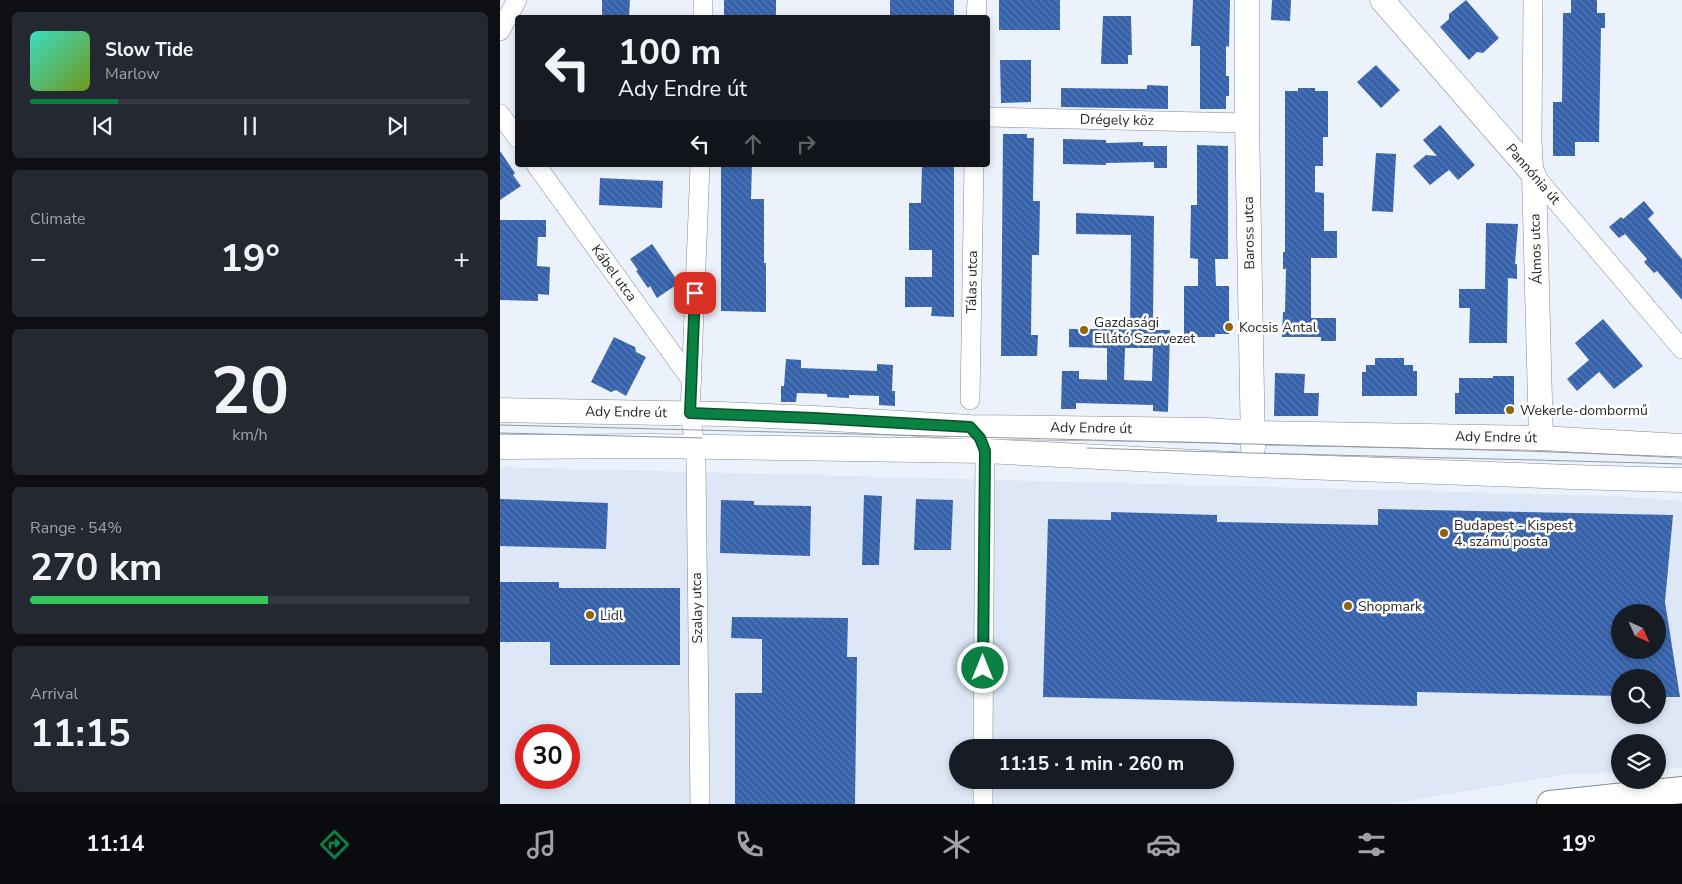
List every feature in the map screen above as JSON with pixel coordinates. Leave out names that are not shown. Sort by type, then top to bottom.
[{"type":"main road","points":[[1550,804],[1682,790]]},
{"type":"street","points":[[500,31],[517,0]]},
{"type":"street","points":[[702,15],[703,0]]},
{"type":"street","points":[[976,0],[976,15]]},
{"type":"street","name":"Baross utca","points":[[1247,0],[1247,123],[1253,465]]},
{"type":"street","name":"Pannónia út","points":[[1382,0],[1682,349]]},
{"type":"street","name":"Álmos utca","points":[[1533,0],[1532,142],[1541,438]]},
{"type":"street","points":[[500,114],[515,135]]},
{"type":"street","name":"Drégely köz","points":[[990,117],[1247,123]]},
{"type":"street","name":"Kábel utca","points":[[537,167],[692,382]]},
{"type":"street","name":"Szalay utca","points":[[700,167],[690,413],[695,446],[700,804]]},
{"type":"street","name":"Tálas utca","points":[[970,400],[974,167]]},
{"type":"street","name":"Ady Endre út","points":[[500,410],[690,413],[970,427],[1541,438],[1682,446]]},
{"type":"street","points":[[970,427],[980,438],[985,451]]},
{"type":"street","points":[[983,739],[985,451],[987,444],[1002,427]]},
{"type":"street","name":"Ady Endre út","points":[[500,447],[695,446],[985,451],[1253,465],[1571,478],[1682,480]]},
{"type":"street","points":[[982,804],[983,789]]},
{"type":"shaded area","points":[[500,467],[1615,496],[1682,501],[1682,768],[1666,769],[1666,734],[1611,734],[1611,772],[1569,774],[1390,804],[500,804]]},
{"type":"building","points":[[602,0],[630,0],[629,15],[602,15]]},
{"type":"building","points":[[724,0],[776,0],[776,15],[724,15]]},
{"type":"building","points":[[890,0],[954,0],[954,15],[890,15]]},
{"type":"building","points":[[999,0],[1060,0],[1060,30],[999,30]]},
{"type":"building","points":[[1193,0],[1230,0],[1229,47],[1226,46],[1226,76],[1229,76],[1229,96],[1226,96],[1226,109],[1200,109],[1200,46],[1191,46]]},
{"type":"building","points":[[1272,0],[1291,0],[1290,21],[1271,20]]},
{"type":"building","points":[[1466,0],[1499,38],[1483,53],[1477,52],[1469,60],[1440,27],[1449,19],[1449,14]]},
{"type":"building","points":[[1571,0],[1597,0],[1597,13],[1605,13],[1605,28],[1601,28],[1599,142],[1575,142],[1575,156],[1553,156],[1553,102],[1562,102],[1563,13],[1571,13]]},
{"type":"building","points":[[1103,16],[1131,16],[1132,55],[1128,55],[1128,64],[1101,64]]},
{"type":"building","points":[[1000,60],[1031,60],[1031,102],[1001,103]]},
{"type":"building","points":[[1376,65],[1400,90],[1381,108],[1357,82]]},
{"type":"building","points":[[1147,85],[1168,86],[1168,109],[1061,107],[1061,88],[1147,89]]},
{"type":"building","points":[[1298,88],[1315,88],[1315,91],[1328,91],[1328,137],[1323,137],[1323,166],[1315,166],[1315,192],[1324,193],[1324,231],[1337,231],[1337,258],[1311,258],[1311,318],[1336,318],[1336,341],[1321,341],[1321,337],[1282,337],[1283,312],[1285,312],[1286,269],[1283,269],[1283,252],[1285,252],[1285,91],[1298,91]]},
{"type":"building","points":[[1440,125],[1475,165],[1458,180],[1449,170],[1430,185],[1413,166],[1426,155],[1437,156],[1423,140]]},
{"type":"building","points":[[1003,134],[1027,134],[1027,138],[1034,138],[1033,201],[1040,201],[1039,255],[1032,255],[1031,335],[1038,335],[1037,356],[1001,356]]},
{"type":"building","points":[[1063,139],[1106,140],[1106,143],[1143,142],[1143,146],[1167,146],[1167,168],[1154,168],[1154,162],[1106,163],[1106,165],[1063,164]]},
{"type":"building","points":[[1197,145],[1228,146],[1228,259],[1215,259],[1216,286],[1229,286],[1229,334],[1215,334],[1215,337],[1197,337],[1197,334],[1184,334],[1184,286],[1198,286],[1198,259],[1190,258],[1191,205],[1197,205]]},
{"type":"building","points":[[500,151],[515,173],[513,175],[521,186],[500,200]]},
{"type":"building","points":[[1376,153],[1396,154],[1393,212],[1372,211]]},
{"type":"building","points":[[721,167],[752,167],[751,199],[764,199],[766,312],[721,311]]},
{"type":"building","points":[[922,167],[954,167],[954,317],[931,316],[932,307],[905,307],[905,277],[932,277],[932,250],[909,250],[909,203],[921,203]]},
{"type":"building","points":[[600,178],[663,181],[662,208],[599,205]]},
{"type":"building","points":[[1644,201],[1654,213],[1648,219],[1682,259],[1682,300],[1657,271],[1654,273],[1644,262],[1647,259],[1625,234],[1619,238],[1609,227],[1621,217],[1623,219]]},
{"type":"building","points":[[1076,213],[1154,216],[1153,330],[1170,330],[1168,412],[1153,411],[1153,405],[1076,403],[1076,409],[1061,409],[1062,371],[1079,371],[1079,379],[1107,380],[1107,348],[1069,347],[1069,329],[1130,329],[1131,235],[1076,234]],"holes":[[[1125,348],[1153,348],[1152,381],[1124,380]]]},
{"type":"building","points":[[500,220],[546,220],[546,237],[538,237],[537,266],[550,267],[549,295],[538,294],[538,301],[500,300]]},
{"type":"building","points":[[1486,223],[1518,224],[1515,264],[1517,264],[1517,279],[1508,278],[1507,343],[1469,343],[1470,308],[1459,308],[1459,289],[1485,289]]},
{"type":"building","points":[[652,244],[679,283],[657,298],[650,286],[648,288],[636,271],[638,270],[630,259]]},
{"type":"building","points":[[1603,319],[1643,366],[1614,389],[1599,372],[1577,391],[1567,379],[1589,360],[1575,343]]},
{"type":"building","points":[[614,337],[635,347],[636,352],[646,357],[626,396],[616,390],[611,392],[591,382]]},
{"type":"building","points":[[1375,358],[1404,358],[1404,365],[1413,365],[1413,371],[1417,371],[1417,396],[1362,396],[1362,372],[1366,372],[1366,365],[1375,365]]},
{"type":"building","points":[[786,359],[801,360],[801,368],[877,371],[877,364],[893,365],[892,391],[895,391],[895,406],[879,405],[879,396],[849,395],[849,398],[827,397],[827,394],[797,393],[796,402],[781,402],[781,386],[784,386]]},
{"type":"building","points":[[1275,373],[1305,374],[1304,393],[1319,393],[1318,416],[1274,416]]},
{"type":"building","points":[[1493,376],[1514,376],[1514,405],[1505,414],[1455,414],[1455,393],[1459,393],[1459,378],[1493,378]]},
{"type":"building","points":[[864,495],[882,496],[879,565],[862,565]]},
{"type":"building","points":[[500,499],[608,503],[606,549],[500,546]]},
{"type":"building","points":[[916,499],[953,500],[951,550],[914,550]]},
{"type":"building","points":[[721,500],[754,501],[754,505],[811,506],[810,556],[720,553]]},
{"type":"building","name":"Shopmark","points":[[1378,509],[1673,515],[1665,604],[1611,604],[1611,659],[1666,659],[1666,608],[1680,697],[1666,697],[1666,669],[1611,669],[1611,696],[1417,692],[1417,706],[1043,697],[1048,519],[1111,520],[1111,512],[1217,515],[1217,522],[1378,525]]},
{"type":"building","name":"Lidl","points":[[500,582],[559,582],[559,588],[680,588],[680,665],[550,665],[550,642],[500,642]]},
{"type":"building","points":[[732,617],[848,618],[847,657],[857,657],[855,804],[735,804],[735,693],[762,693],[762,639],[731,638]]},
{"type":"tram line","points":[[500,425],[1526,451],[1682,457]]},
{"type":"tram line","points":[[500,433],[702,438]]},
{"type":"tram line","points":[[1087,448],[1682,464]]},
{"type":"place","name":"Kocsis Antal","points":[[1229,327]]},
{"type":"place","name":"Gazdasági Ellátó Szervezet","points":[[1084,330]]},
{"type":"place","name":"Wekerle-dombormű","points":[[1510,410]]},
{"type":"place","name":"Budapest - Kispest 4. számú posta","points":[[1444,533]]},
{"type":"place","name":"Shopmark","points":[[1348,606]]},
{"type":"place","name":"Lidl","points":[[590,615]]},
{"type":"route","points":[[695,293],[690,413],[970,427],[980,438],[985,451],[983,668]]}]
